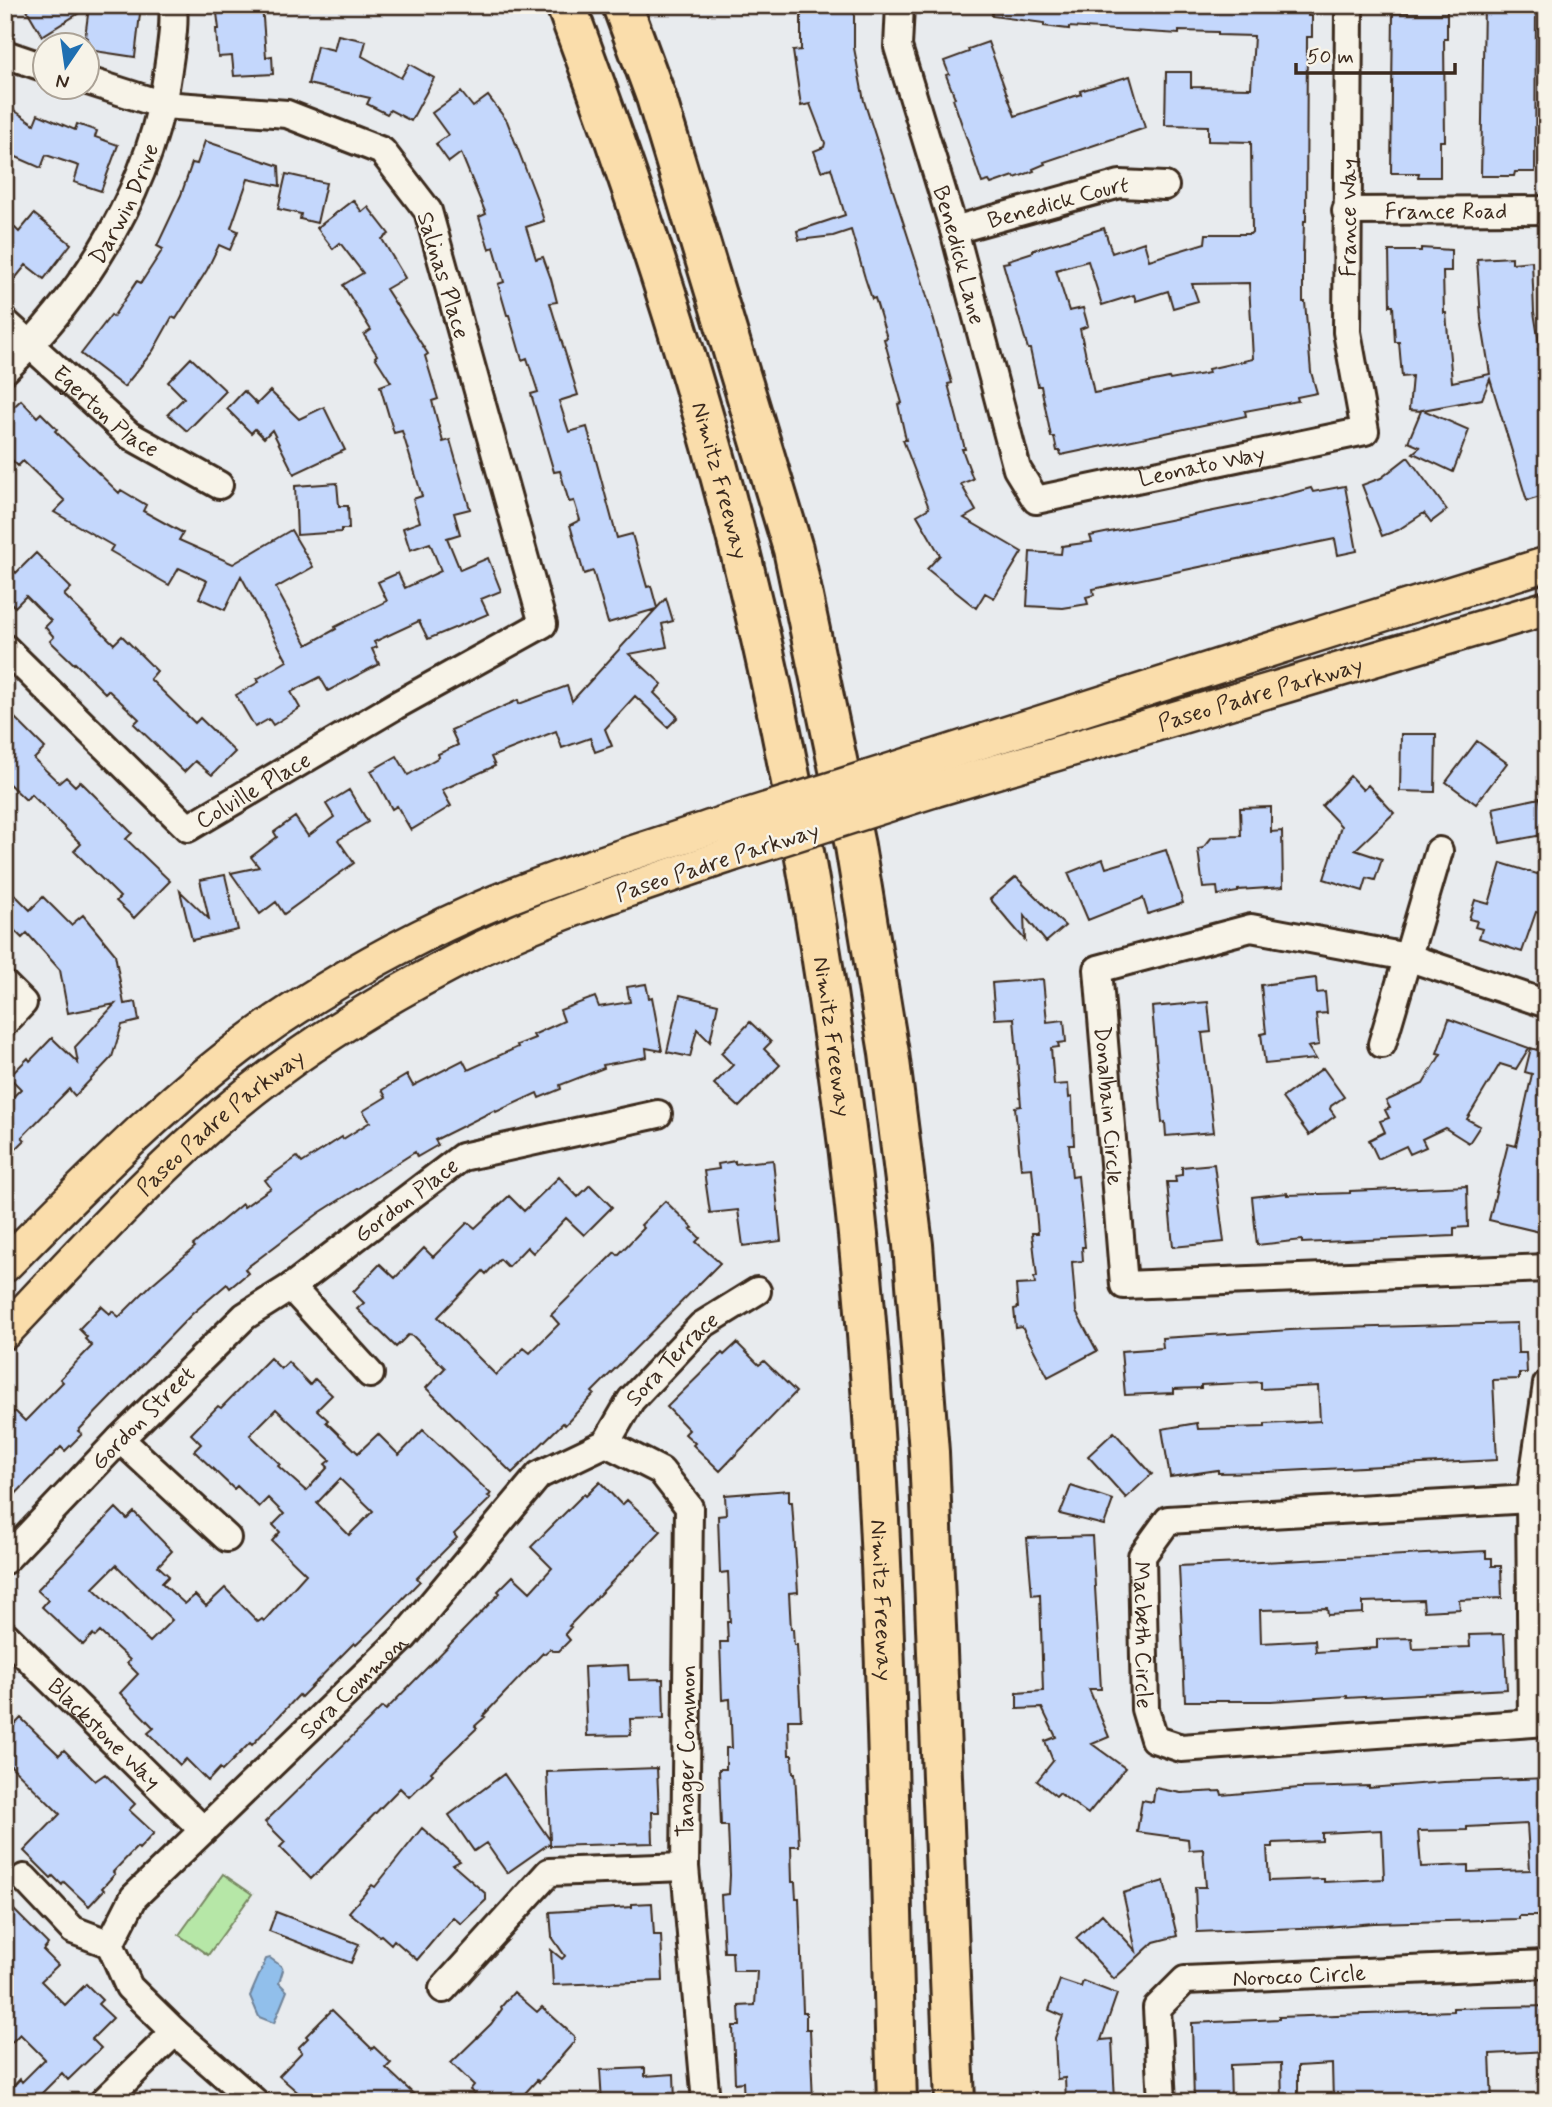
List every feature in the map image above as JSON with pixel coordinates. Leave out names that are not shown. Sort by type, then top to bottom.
[{"type":"highway","name":"Nimitz Freeway","points":[[566,5],[664,281],[712,447],[755,610],[818,937],[844,1107],[862,1277],[875,1458],[882,1600],[897,2102]]},
{"type":"highway","points":[[622,5],[656,97],[793,549],[855,846],[890,1054],[913,1245],[929,1452],[955,2102]]},
{"type":"highway","points":[[647,5],[732,258],[783,431],[859,752],[900,978],[919,1100],[939,1289],[958,1599],[978,2102]]},
{"type":"main road","name":"Paseo Padre Parkway","points":[[5,1332],[151,1178],[225,1112],[298,1057],[392,995],[484,947],[593,902],[730,855],[932,774],[1320,634],[1547,564]]},
{"type":"main road","name":"Paseo Padre Parkway","points":[[5,1265],[120,1148],[198,1080],[276,1021],[362,968],[470,914],[575,872],[724,823],[932,774],[1547,608]]},
{"type":"street","name":"Darwin Drive","points":[[5,370],[32,344],[91,269],[138,181],[163,105],[174,25],[173,5]]},
{"type":"street","name":"Benedick Lane","points":[[900,5],[898,47],[954,230],[1017,469],[1036,500]]},
{"type":"street","name":"France Way","points":[[1349,5],[1347,332],[1366,431]]},
{"type":"street","points":[[5,54],[32,63]]},
{"type":"street","name":"Salinas Place","points":[[102,85],[163,105],[287,114],[382,151],[428,211],[543,624]]},
{"type":"street","name":"Benedick Court","points":[[954,230],[1120,184],[1165,186]]},
{"type":"street","name":"France Road","points":[[1346,211],[1547,210]]},
{"type":"street","name":"Egerton Place","points":[[5,322],[129,435],[219,485]]},
{"type":"street","name":"Leonato Way","points":[[1036,500],[1366,431]]},
{"type":"street","name":"Colville Place","points":[[5,648],[188,828],[395,706],[543,624]]},
{"type":"street","points":[[1382,1044],[1439,851]]},
{"type":"street","name":"Donalbain Circle","points":[[1547,1004],[1406,957],[1251,928],[1098,969],[1124,1285],[1547,1269]]},
{"type":"street","name":"Gordon Place","points":[[291,1287],[462,1157],[658,1114]]},
{"type":"street","points":[[291,1287],[370,1374]]},
{"type":"street","name":"Gordon Street","points":[[5,1560],[120,1439],[245,1316],[291,1287]]},
{"type":"street","name":"Sora Terrace","points":[[606,1443],[631,1400],[702,1325],[757,1291]]},
{"type":"street","points":[[1540,1722],[1530,1499],[1547,1384]]},
{"type":"street","points":[[120,1439],[227,1538]]},
{"type":"street","name":"Sora Common","points":[[110,1944],[134,1897],[404,1637],[539,1475],[606,1443]]},
{"type":"street","name":"Tanager Common","points":[[606,1443],[661,1471],[690,1507],[685,1867],[706,2102]]},
{"type":"street","name":"Macbeth Circle","points":[[1530,1499],[1168,1520],[1142,1556],[1146,1709],[1154,1739],[1181,1748],[1540,1722]]},
{"type":"street","name":"Blackstone Way","points":[[5,1635],[203,1830]]},
{"type":"street","points":[[443,1989],[549,1872],[685,1867]]},
{"type":"street","points":[[24,1878],[73,1930],[110,1944],[130,1987],[175,2032],[256,2102]]},
{"type":"street","name":"Norocco Circle","points":[[1162,2102],[1157,2008],[1185,1980],[1547,1964]]},
{"type":"street","points":[[103,2102],[175,2032]]},
{"type":"green space","points":[[223,1874],[252,1894],[208,1955],[179,1935]]},
{"type":"water","points":[[270,1958],[281,1966],[283,1970],[279,1983],[287,1991],[274,2023],[259,2017],[250,1996],[266,1959]]},
{"type":"building","points":[[24,5],[141,5],[135,57],[102,52],[102,32],[86,32],[89,7],[48,32],[40,32]]},
{"type":"building","points":[[216,5],[262,5],[266,57],[272,56],[273,74],[234,76],[232,56],[218,57]]},
{"type":"building","points":[[801,5],[854,9],[854,48],[864,101],[923,283],[952,383],[948,384],[965,449],[962,449],[973,479],[961,484],[976,511],[964,518],[1022,552],[994,598],[985,593],[976,608],[927,569],[940,555],[917,515],[929,508],[903,440],[906,440],[898,404],[902,403],[884,339],[887,338],[851,230],[833,236],[799,240],[797,231],[845,215],[831,168],[821,171],[814,151],[824,147],[825,143],[810,104],[801,106],[793,51],[801,50]]},
{"type":"building","points":[[992,5],[1309,5],[1312,37],[1307,37],[1303,302],[1311,372],[1317,393],[1297,397],[1298,401],[1245,411],[1246,416],[1061,455],[1060,451],[1057,451],[1054,437],[1051,437],[1041,386],[1038,386],[1030,349],[1003,263],[1033,250],[1104,228],[1112,253],[1144,242],[1149,260],[1205,243],[1206,234],[1250,234],[1251,142],[1208,141],[1208,126],[1165,125],[1166,72],[1191,72],[1191,87],[1251,88],[1254,36],[1218,35],[1218,32],[1179,31],[1179,34],[1069,29],[992,16]],"holes":[[[1088,261],[1102,305],[1134,295],[1136,301],[1168,291],[1173,308],[1198,301],[1192,284],[1249,283],[1253,359],[1208,369],[1209,373],[1094,393],[1080,329],[1088,326],[1083,308],[1069,311],[1056,270]]]},
{"type":"building","points":[[1484,5],[1536,5],[1535,172],[1515,172],[1514,176],[1481,176]]},
{"type":"building","points":[[1393,13],[1447,13],[1447,39],[1444,39],[1445,141],[1440,141],[1440,177],[1418,177],[1419,173],[1391,173]]},
{"type":"building","points":[[338,35],[366,41],[362,56],[401,78],[409,64],[434,78],[411,121],[390,110],[387,114],[367,104],[370,98],[308,84],[317,46],[334,50]]},
{"type":"building","points":[[988,42],[1015,116],[1081,94],[1080,91],[1130,76],[1145,128],[1044,162],[1045,164],[1033,169],[1034,171],[1015,178],[1014,176],[991,184],[989,181],[982,183],[953,99],[955,98],[944,61]]},
{"type":"building","points":[[461,92],[473,107],[488,96],[507,121],[537,199],[544,221],[526,227],[536,259],[543,257],[551,279],[557,302],[550,303],[578,395],[559,401],[569,432],[587,427],[617,538],[632,534],[647,587],[651,586],[657,608],[666,598],[673,621],[662,624],[667,647],[629,654],[662,684],[654,693],[678,717],[668,727],[635,696],[605,729],[612,746],[595,752],[590,738],[562,748],[556,731],[491,757],[495,766],[442,790],[451,806],[411,830],[397,806],[392,809],[371,771],[397,756],[408,775],[439,757],[438,754],[458,745],[451,730],[518,700],[519,704],[567,686],[572,701],[656,609],[608,623],[593,571],[584,574],[570,525],[580,520],[574,501],[569,502],[560,471],[554,472],[531,394],[538,392],[527,358],[522,360],[498,284],[504,282],[494,247],[489,249],[479,217],[486,214],[461,153],[449,162],[436,144],[448,135],[432,113]]},
{"type":"building","points":[[5,104],[34,124],[38,114],[75,130],[77,124],[97,131],[95,137],[118,145],[101,191],[74,182],[79,166],[46,155],[41,168],[5,152]]},
{"type":"building","points":[[205,141],[279,166],[280,186],[248,179],[231,228],[238,231],[230,250],[219,245],[207,270],[176,319],[172,317],[153,351],[124,387],[81,354],[111,315],[113,317],[137,281],[141,283],[163,249],[157,246],[181,195],[192,163],[197,164]]},
{"type":"building","points":[[286,174],[326,183],[317,223],[300,219],[301,214],[278,209]]},
{"type":"building","points":[[353,200],[362,212],[368,207],[389,234],[382,239],[405,278],[386,289],[428,354],[425,356],[438,399],[432,401],[443,442],[450,440],[470,509],[454,513],[460,534],[447,538],[460,570],[488,558],[501,591],[481,599],[488,614],[428,639],[419,621],[374,642],[377,647],[372,649],[379,664],[328,691],[320,677],[291,692],[300,708],[273,725],[269,719],[255,727],[236,695],[287,661],[241,576],[225,610],[199,598],[207,581],[179,568],[169,585],[110,551],[113,546],[54,512],[65,501],[23,461],[18,466],[5,453],[5,415],[21,400],[37,417],[41,413],[57,429],[55,431],[119,493],[121,490],[146,505],[143,511],[183,533],[179,540],[233,564],[291,530],[313,567],[276,588],[307,645],[336,629],[335,627],[387,601],[378,582],[398,573],[405,588],[441,571],[430,543],[410,550],[403,528],[420,522],[413,499],[422,496],[402,431],[394,433],[380,386],[391,382],[364,335],[371,330],[343,285],[363,273],[340,243],[333,249],[317,228]]},
{"type":"building","points":[[34,214],[71,244],[44,279],[26,265],[5,291],[5,218],[19,232]]},
{"type":"building","points":[[1421,248],[1451,250],[1451,271],[1443,271],[1444,313],[1452,382],[1490,374],[1481,319],[1477,259],[1512,257],[1512,263],[1532,261],[1538,349],[1547,387],[1547,495],[1527,501],[1490,379],[1482,399],[1423,410],[1469,430],[1453,472],[1413,453],[1420,447],[1408,442],[1421,411],[1409,410],[1412,376],[1402,377],[1399,342],[1395,342],[1393,306],[1390,306],[1389,251],[1421,251]]},
{"type":"building","points":[[191,358],[226,391],[187,431],[168,414],[184,398],[168,382]]},
{"type":"building","points":[[244,391],[257,404],[270,391],[299,419],[324,407],[345,450],[294,474],[272,430],[264,438],[255,429],[251,433],[227,409]]},
{"type":"building","points":[[1408,457],[1447,510],[1431,522],[1424,513],[1398,530],[1382,536],[1362,485],[1381,478]]},
{"type":"building","points":[[337,483],[339,506],[348,506],[349,529],[297,535],[295,486]]},
{"type":"building","points":[[1345,486],[1357,551],[1338,555],[1335,539],[1093,589],[1094,595],[1086,597],[1088,604],[1063,608],[1027,606],[1030,552],[1061,554],[1062,546],[1092,542],[1090,536],[1258,502],[1311,488],[1313,492]]},
{"type":"building","points":[[36,553],[71,588],[64,595],[114,644],[122,636],[157,671],[150,679],[195,723],[200,718],[235,752],[212,775],[195,761],[184,772],[134,724],[139,719],[108,690],[105,693],[50,641],[54,637],[45,627],[51,621],[26,596],[15,607],[5,597],[5,561],[16,573]]},
{"type":"building","points":[[5,708],[45,748],[34,759],[59,783],[66,777],[75,786],[80,781],[132,833],[126,839],[170,881],[134,918],[116,901],[120,897],[74,851],[81,844],[31,794],[26,800],[5,780]]},
{"type":"building","points":[[1401,734],[1436,734],[1435,792],[1400,791]]},
{"type":"building","points":[[1477,741],[1507,763],[1476,804],[1446,782]]},
{"type":"building","points":[[1350,776],[1363,790],[1368,785],[1394,813],[1355,850],[1382,859],[1375,880],[1367,878],[1363,891],[1324,879],[1341,826],[1322,806]]},
{"type":"building","points":[[349,790],[368,822],[338,840],[354,863],[284,914],[276,902],[260,914],[231,873],[259,867],[251,857],[277,837],[274,832],[295,817],[308,836],[334,817],[326,804]]},
{"type":"building","points":[[1540,798],[1547,834],[1500,843],[1493,808]]},
{"type":"building","points":[[1271,807],[1271,832],[1282,831],[1283,887],[1238,890],[1218,895],[1217,887],[1203,888],[1198,849],[1203,848],[1212,837],[1241,836],[1240,808]]},
{"type":"building","points":[[1166,850],[1183,903],[1148,914],[1143,898],[1088,920],[1068,873],[1103,859],[1106,868]]},
{"type":"building","points":[[1501,863],[1547,877],[1547,915],[1536,912],[1522,952],[1479,938],[1482,929],[1475,927],[1477,921],[1469,919],[1475,900],[1489,904]]},
{"type":"building","points":[[225,875],[238,930],[192,940],[180,891],[209,919],[200,880]]},
{"type":"building","points":[[1016,877],[1065,926],[1046,942],[1024,915],[1025,940],[990,899]]},
{"type":"building","points":[[5,885],[30,910],[43,897],[71,925],[83,915],[115,954],[124,1004],[136,1002],[139,1021],[122,1025],[112,1057],[75,1096],[69,1089],[22,1137],[25,1140],[5,1160],[5,1105],[21,1089],[9,1077],[28,1058],[30,1061],[52,1038],[78,1063],[75,1047],[115,1004],[68,1013],[60,970],[27,933],[22,938],[5,921]]},
{"type":"building","points":[[1316,978],[1317,993],[1325,992],[1327,1013],[1316,1014],[1319,1045],[1308,1047],[1316,1059],[1265,1064],[1261,1034],[1266,1033],[1261,985]]},
{"type":"building","points":[[1043,979],[1047,1022],[1064,1020],[1066,1042],[1051,1048],[1054,1085],[1068,1084],[1069,1098],[1072,1097],[1074,1145],[1069,1145],[1072,1177],[1078,1176],[1085,1247],[1082,1247],[1083,1261],[1072,1262],[1076,1312],[1097,1351],[1048,1377],[1022,1327],[1016,1328],[1016,1285],[1035,1284],[1034,1277],[1037,1277],[1032,1233],[1038,1233],[1032,1168],[1021,1169],[1015,1107],[1021,1106],[1014,1018],[995,1019],[992,983]]},
{"type":"building","points":[[646,984],[649,998],[652,997],[662,1051],[646,1048],[647,1057],[603,1065],[604,1068],[560,1085],[561,1089],[539,1098],[537,1093],[496,1112],[495,1110],[435,1140],[438,1145],[417,1157],[415,1152],[319,1213],[245,1269],[248,1273],[230,1288],[227,1284],[192,1314],[78,1431],[82,1434],[65,1451],[61,1447],[5,1505],[5,1421],[15,1411],[25,1421],[63,1382],[60,1379],[92,1346],[79,1329],[101,1306],[110,1314],[112,1311],[119,1317],[195,1247],[193,1245],[242,1204],[244,1207],[271,1188],[265,1180],[297,1157],[302,1163],[370,1122],[363,1111],[386,1097],[382,1090],[407,1075],[413,1086],[463,1060],[468,1070],[518,1047],[517,1045],[535,1038],[533,1035],[564,1021],[560,1010],[595,997],[599,1007],[630,1002],[627,987]]},
{"type":"building","points":[[680,995],[718,1004],[710,1042],[697,1029],[690,1057],[667,1052]]},
{"type":"building","points":[[1208,1002],[1211,1032],[1202,1033],[1214,1132],[1166,1136],[1165,1122],[1162,1123],[1152,1007]]},
{"type":"building","points":[[1449,1019],[1529,1048],[1516,1069],[1500,1064],[1467,1119],[1480,1126],[1469,1143],[1445,1128],[1422,1139],[1426,1147],[1410,1154],[1406,1146],[1378,1159],[1369,1140],[1385,1132],[1380,1121],[1389,1118],[1385,1110],[1390,1108],[1386,1101],[1423,1084],[1441,1054],[1437,1053]]},
{"type":"building","points":[[750,1022],[771,1042],[764,1049],[780,1065],[739,1107],[714,1084],[733,1065],[721,1053]]},
{"type":"building","points":[[1540,1040],[1547,1041],[1547,1220],[1544,1233],[1489,1220],[1508,1144],[1516,1146],[1532,1074],[1525,1072],[1531,1048],[1537,1050]]},
{"type":"building","points":[[1323,1068],[1344,1097],[1331,1106],[1335,1116],[1309,1135],[1282,1098]]},
{"type":"building","points":[[773,1160],[781,1241],[743,1246],[738,1210],[710,1213],[704,1171],[719,1169],[718,1164],[735,1161],[735,1164]]},
{"type":"building","points":[[1214,1164],[1224,1242],[1173,1247],[1167,1182],[1176,1182],[1175,1176],[1182,1175],[1182,1167]]},
{"type":"building","points":[[559,1177],[578,1197],[590,1185],[612,1207],[584,1235],[566,1218],[533,1253],[527,1247],[508,1267],[500,1259],[486,1274],[483,1271],[438,1317],[496,1375],[524,1348],[530,1353],[559,1324],[551,1315],[615,1252],[618,1255],[644,1228],[641,1225],[665,1201],[693,1228],[691,1229],[700,1238],[696,1242],[720,1263],[592,1392],[594,1394],[565,1425],[563,1423],[512,1473],[426,1388],[445,1368],[413,1336],[408,1335],[396,1347],[357,1309],[364,1303],[353,1292],[380,1264],[395,1278],[424,1248],[433,1257],[468,1222],[475,1228],[509,1196],[524,1211]]},
{"type":"building","points":[[1467,1186],[1468,1227],[1454,1228],[1454,1236],[1302,1243],[1302,1240],[1257,1245],[1252,1197],[1287,1193],[1350,1193]]},
{"type":"building","points":[[1517,1323],[1518,1353],[1526,1353],[1527,1373],[1519,1373],[1519,1379],[1493,1380],[1497,1460],[1267,1472],[1218,1473],[1218,1470],[1170,1477],[1162,1429],[1197,1423],[1198,1429],[1265,1427],[1265,1424],[1320,1421],[1318,1386],[1261,1389],[1261,1382],[1201,1385],[1201,1388],[1174,1389],[1174,1393],[1125,1395],[1121,1351],[1163,1348],[1162,1338],[1307,1329]]},
{"type":"building","points":[[737,1343],[759,1365],[764,1361],[796,1392],[720,1471],[693,1445],[695,1443],[685,1434],[689,1430],[667,1407],[722,1353],[724,1355]]},
{"type":"building","points":[[270,1358],[281,1369],[288,1362],[310,1385],[315,1379],[332,1395],[317,1410],[358,1453],[378,1434],[399,1455],[423,1430],[491,1494],[488,1496],[491,1498],[454,1534],[457,1538],[417,1578],[420,1581],[381,1621],[356,1645],[354,1643],[301,1697],[299,1695],[252,1745],[250,1743],[208,1781],[186,1759],[180,1765],[148,1733],[154,1728],[120,1693],[138,1674],[127,1663],[130,1660],[100,1632],[95,1637],[93,1634],[83,1645],[42,1607],[48,1600],[37,1590],[116,1508],[127,1519],[134,1512],[172,1551],[158,1566],[169,1576],[162,1583],[185,1604],[195,1595],[206,1606],[225,1588],[258,1622],[262,1619],[264,1621],[306,1574],[272,1541],[280,1532],[273,1525],[284,1514],[268,1498],[259,1507],[237,1486],[234,1489],[194,1451],[201,1444],[191,1434],[218,1406],[221,1408]],"holes":[[[276,1409],[330,1460],[325,1464],[328,1467],[306,1491],[278,1466],[280,1464],[250,1435]],[[340,1479],[373,1511],[349,1535],[317,1503]],[[116,1565],[172,1620],[150,1642],[93,1588]]]},
{"type":"building","points":[[1114,1432],[1152,1474],[1126,1498],[1088,1456]]},
{"type":"building","points":[[600,1482],[622,1505],[627,1500],[661,1531],[569,1626],[571,1627],[565,1634],[570,1640],[559,1651],[550,1649],[543,1653],[483,1716],[485,1717],[475,1726],[477,1728],[431,1772],[433,1774],[409,1797],[400,1788],[311,1879],[280,1847],[285,1842],[265,1822],[382,1707],[386,1710],[500,1593],[498,1591],[513,1576],[530,1592],[552,1568],[531,1547],[584,1494],[586,1496]]},
{"type":"building","points":[[1071,1486],[1113,1500],[1104,1525],[1060,1514]]},
{"type":"building","points":[[789,1490],[798,1592],[789,1593],[791,1629],[794,1645],[797,1645],[801,1720],[788,1720],[789,1755],[792,1755],[795,1773],[799,1846],[791,1846],[792,1882],[795,1882],[796,1898],[799,1898],[803,2012],[806,2012],[806,2029],[810,2029],[813,2102],[744,2102],[743,2082],[735,2083],[733,2026],[740,2026],[739,2006],[755,2005],[757,1971],[733,1971],[732,1952],[724,1952],[721,1895],[729,1894],[730,1875],[728,1826],[721,1826],[719,1769],[726,1769],[726,1748],[732,1748],[730,1699],[722,1700],[720,1642],[728,1642],[727,1622],[730,1622],[728,1572],[720,1573],[718,1516],[726,1515],[725,1495]]},
{"type":"building","points":[[1092,1536],[1101,1689],[1089,1689],[1109,1737],[1092,1744],[1125,1768],[1088,1814],[1059,1793],[1056,1796],[1037,1781],[1053,1761],[1045,1741],[1056,1737],[1042,1708],[1017,1709],[1017,1693],[1043,1691],[1040,1594],[1032,1595],[1027,1538]]},
{"type":"building","points":[[1486,1551],[1486,1558],[1492,1558],[1492,1566],[1501,1566],[1502,1598],[1459,1600],[1460,1609],[1424,1611],[1423,1600],[1363,1602],[1363,1613],[1328,1615],[1327,1608],[1260,1610],[1261,1643],[1315,1640],[1316,1652],[1377,1648],[1377,1639],[1412,1638],[1413,1649],[1470,1647],[1469,1635],[1504,1634],[1507,1689],[1271,1701],[1185,1701],[1179,1566]]},
{"type":"building","points":[[628,1665],[629,1680],[663,1679],[664,1718],[630,1719],[631,1735],[587,1736],[584,1667]]},
{"type":"building","points":[[21,1718],[59,1755],[64,1750],[95,1781],[105,1774],[135,1804],[129,1810],[154,1833],[113,1872],[115,1874],[102,1888],[104,1890],[89,1906],[64,1882],[62,1885],[53,1876],[51,1878],[24,1851],[60,1814],[5,1760],[5,1735]]},
{"type":"building","points":[[657,1768],[659,1812],[652,1812],[653,1843],[550,1846],[550,1843],[507,1873],[486,1843],[474,1851],[449,1815],[504,1774],[550,1840],[547,1772]]},
{"type":"building","points":[[1547,1778],[1547,1916],[1197,1932],[1195,1887],[1206,1887],[1203,1849],[1189,1850],[1188,1839],[1137,1832],[1142,1800],[1153,1802],[1155,1788],[1181,1793],[1221,1791],[1222,1795],[1299,1788],[1369,1788]],"holes":[[[1527,1824],[1530,1870],[1468,1872],[1468,1865],[1421,1867],[1418,1831],[1467,1830],[1467,1827]],[[1382,1830],[1384,1879],[1269,1881],[1267,1847],[1273,1847],[1273,1843],[1322,1841],[1322,1833]]]},
{"type":"building","points":[[422,1828],[460,1861],[453,1865],[486,1894],[486,1900],[461,1924],[453,1917],[417,1960],[394,1940],[391,1944],[349,1912],[372,1885],[375,1887]]},
{"type":"building","points":[[1164,1881],[1177,1936],[1154,1942],[1114,1979],[1076,1938],[1102,1914],[1136,1951],[1123,1893]]},
{"type":"building","points":[[5,1901],[48,1944],[43,1950],[58,1965],[41,1981],[65,2005],[86,1984],[102,2000],[98,2004],[113,2018],[92,2039],[101,2048],[68,2080],[62,2073],[33,2102],[5,2102],[5,2095],[45,2059],[20,2034],[5,2049]]},
{"type":"building","points":[[652,1903],[654,1935],[661,1935],[663,1981],[553,1985],[551,1950],[562,1959],[565,1956],[552,1937],[550,1912],[632,1907],[632,1904]]},
{"type":"building","points":[[276,1912],[359,1944],[351,1963],[269,1931]]},
{"type":"building","points":[[1060,1980],[1081,1987],[1083,1981],[1117,1994],[1101,2040],[1112,2039],[1115,2102],[1066,2102],[1065,2078],[1057,2079],[1055,2038],[1063,2016],[1049,2010]]},
{"type":"building","points":[[514,1992],[537,2012],[542,2007],[574,2036],[574,2042],[539,2082],[537,2080],[517,2102],[483,2102],[470,2090],[474,2085],[451,2063],[491,2024]]},
{"type":"building","points":[[1547,2006],[1547,2051],[1490,2054],[1492,2102],[1333,2102],[1332,2064],[1298,2066],[1298,2102],[1282,2102],[1281,2063],[1230,2065],[1231,2102],[1194,2102],[1192,2023],[1453,2011],[1453,2008]]},
{"type":"building","points":[[332,2010],[372,2049],[374,2047],[391,2063],[386,2068],[422,2102],[309,2102],[279,2076],[302,2052],[298,2048],[308,2038],[306,2036]]},
{"type":"building","points":[[645,2068],[645,2076],[674,2074],[675,2102],[602,2102],[600,2070]]}]
